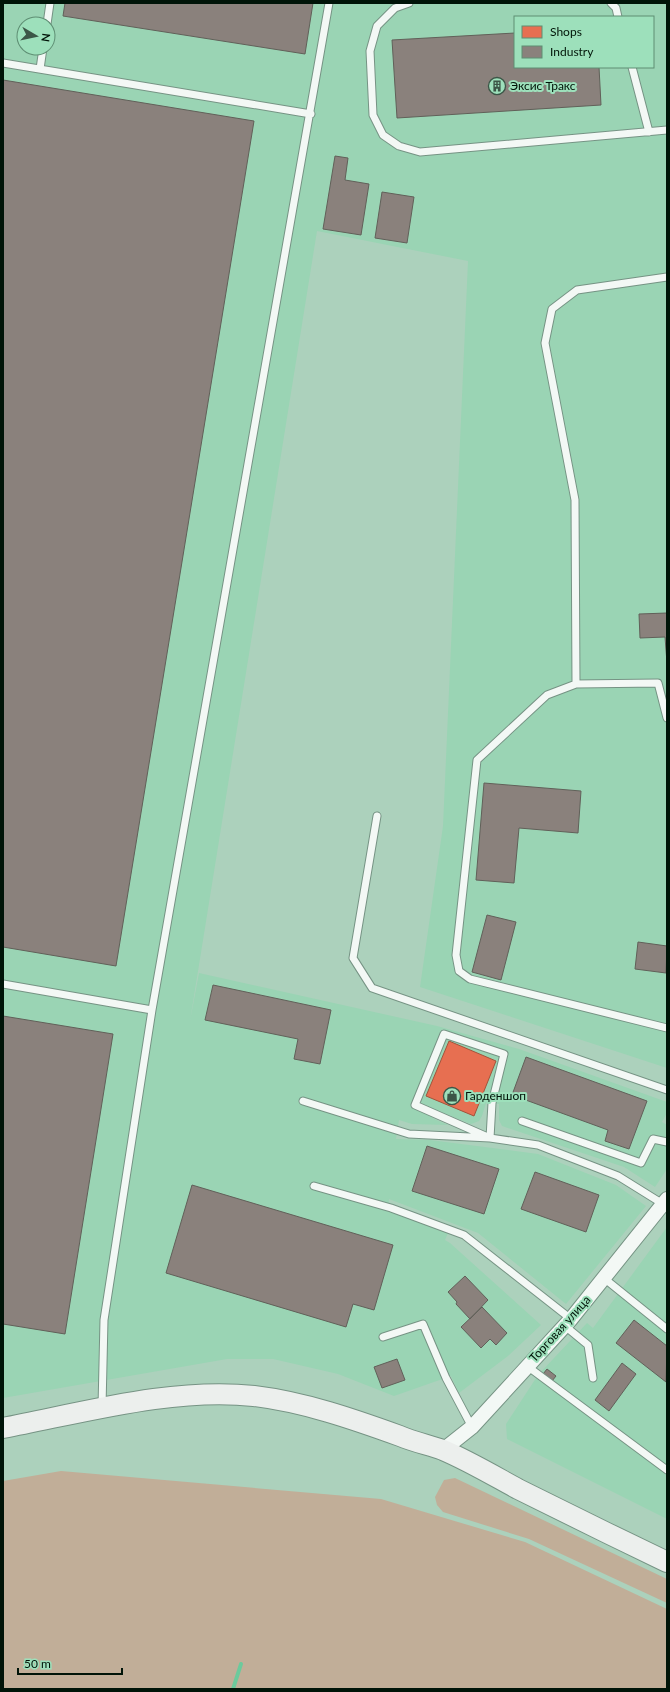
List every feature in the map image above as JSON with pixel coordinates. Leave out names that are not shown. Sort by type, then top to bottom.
[{"type":"main road","points":[[3,1428],[102,1409],[171,1398],[213,1395],[254,1396],[322,1410],[443,1450],[602,1531],[667,1562]]},
{"type":"street","name":"Торговая улица","points":[[443,1450],[472,1426],[568,1323],[605,1279],[665,1202]]},
{"type":"lane","points":[[48,16],[50,3]]},
{"type":"lane","points":[[102,1409],[104,1320],[152,1010],[329,3]]},
{"type":"lane","points":[[408,3],[395,8],[377,26],[370,51],[373,115],[383,135],[399,146],[420,152],[667,130]]},
{"type":"lane","points":[[611,3],[616,8],[618,16]]},
{"type":"lane","points":[[40,69],[42,56]]},
{"type":"lane","points":[[3,63],[310,114]]},
{"type":"lane","points":[[632,68],[649,132]]},
{"type":"lane","points":[[576,684],[575,500],[545,343],[552,308],[577,290],[667,277]]},
{"type":"lane","points":[[667,718],[658,683],[576,684],[547,695],[477,760],[456,955],[459,971],[470,979],[667,1028]]},
{"type":"lane","points":[[377,816],[353,958],[372,988],[667,1090]]},
{"type":"lane","points":[[3,984],[152,1010]]},
{"type":"lane","points":[[444,1034],[504,1054],[492,1103],[490,1138],[415,1105],[444,1034]]},
{"type":"lane","points":[[303,1101],[409,1134],[490,1138],[538,1145],[618,1176],[665,1202]]},
{"type":"lane","points":[[522,1121],[641,1163],[653,1140],[667,1142]]},
{"type":"lane","points":[[314,1186],[391,1208],[464,1235],[568,1323],[588,1345],[593,1378]]},
{"type":"lane","points":[[605,1279],[667,1329]]},
{"type":"lane","points":[[383,1338],[423,1324],[446,1378],[472,1426]]},
{"type":"lane","points":[[527,1366],[667,1470]]},
{"type":"shaded area","points":[[3,3],[667,3],[667,1068],[420,987],[443,826],[468,261],[317,231],[190,1021],[199,973],[437,1026],[519,1049],[667,1102],[667,1113],[662,1122],[667,1125],[667,1169],[655,1187],[624,1167],[502,1126],[499,1120],[499,1104],[486,1103],[479,1121],[471,1124],[436,1110],[432,1118],[448,1125],[412,1124],[399,1120],[396,1139],[430,1140],[538,1154],[616,1185],[646,1206],[566,1304],[478,1233],[389,1199],[388,1211],[448,1233],[445,1240],[541,1325],[508,1356],[459,1393],[451,1376],[394,1396],[338,1374],[273,1359],[227,1359],[3,1398]]},
{"type":"shaded area","points":[[667,1227],[667,1519],[507,1439],[506,1424],[538,1375],[587,1323],[593,1328]]},
{"type":"shaded area","points":[[61,1471],[381,1499],[525,1542],[667,1609],[667,1689],[3,1689],[3,1481]]},
{"type":"shaded area","points":[[455,1478],[667,1579],[667,1603],[529,1539],[443,1512],[437,1505],[435,1497],[444,1480]]},
{"type":"building: Shops","points":[[449,1041],[496,1061],[474,1116],[426,1096]]},
{"type":"building: Industry","points":[[65,3],[313,3],[305,54],[63,16]]},
{"type":"building: Industry","name":"Эксис Тракс","points":[[514,33],[514,68],[599,68],[601,105],[397,118],[392,40]]},
{"type":"building: Industry","points":[[3,80],[254,121],[116,966],[3,947]]},
{"type":"building: Industry","points":[[335,156],[348,158],[345,180],[369,184],[361,235],[323,229]]},
{"type":"building: Industry","points":[[382,192],[414,197],[407,243],[375,238]]},
{"type":"building: Industry","points":[[667,613],[667,663],[665,637],[640,638],[639,614]]},
{"type":"building: Industry","points":[[484,783],[581,791],[578,833],[519,828],[514,883],[476,880]]},
{"type":"building: Industry","points":[[487,915],[516,922],[501,980],[472,972]]},
{"type":"building: Industry","points":[[638,942],[667,946],[666,973],[635,969]]},
{"type":"building: Industry","points":[[213,985],[331,1010],[320,1064],[294,1059],[298,1039],[205,1020]]},
{"type":"building: Industry","points":[[3,1016],[113,1034],[65,1334],[3,1324]]},
{"type":"building: Industry","points":[[526,1057],[647,1101],[629,1149],[605,1141],[608,1130],[512,1095]]},
{"type":"building: Industry","points":[[427,1146],[499,1169],[484,1214],[412,1191]]},
{"type":"building: Industry","points":[[535,1172],[599,1195],[586,1232],[521,1209]]},
{"type":"building: Industry","points":[[192,1185],[393,1245],[374,1310],[353,1304],[346,1327],[166,1273]]},
{"type":"building: Industry","points":[[465,1276],[488,1300],[470,1319],[456,1304],[457,1302],[448,1292]]},
{"type":"building: Industry","points":[[482,1307],[507,1333],[496,1345],[490,1339],[481,1348],[461,1327]]},
{"type":"building: Industry","points":[[634,1320],[667,1346],[666,1382],[616,1343]]},
{"type":"building: Industry","points":[[397,1359],[405,1380],[382,1388],[374,1367]]},
{"type":"building: Industry","points":[[622,1363],[636,1374],[609,1411],[595,1400]]},
{"type":"building: Industry","points":[[547,1369],[556,1376],[552,1381],[543,1374]]},
{"type":"waterway","points":[[233,1689],[241,1664]]},
{"type":"place","name":"Эксис Тракс","points":[[497,86]]},
{"type":"place","name":"Гарденшоп","points":[[452,1096]]}]
